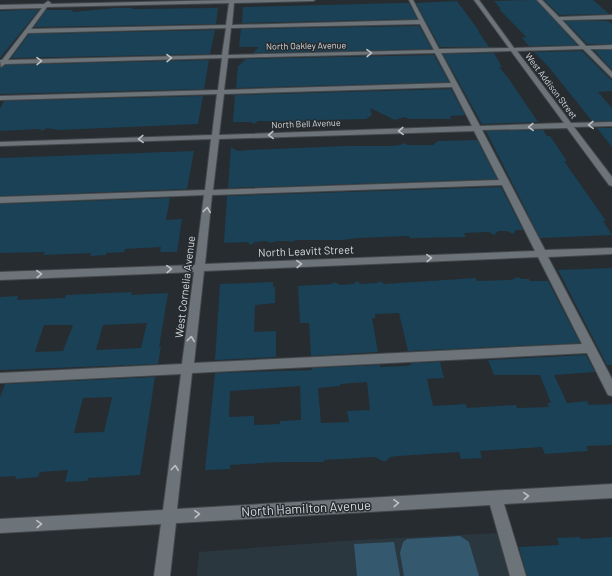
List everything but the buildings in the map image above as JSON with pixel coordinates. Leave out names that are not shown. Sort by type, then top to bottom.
[{"type":"street","points":[[1,64],[51,0]]},
{"type":"street","points":[[0,7],[313,0]]},
{"type":"street","points":[[411,0],[612,391]]},
{"type":"street","name":"West Addison Street","points":[[476,0],[612,183]]},
{"type":"street","points":[[539,0],[612,76]]},
{"type":"street","name":"West Cornelia Avenue","points":[[162,576],[232,1]]},
{"type":"street","points":[[557,19],[612,17]]},
{"type":"street","points":[[27,31],[422,22]]},
{"type":"street","name":"North Oakley Avenue","points":[[1,64],[612,47]]},
{"type":"street","points":[[0,98],[455,85]]},
{"type":"street","name":"North Bell Avenue","points":[[0,144],[612,124]]},
{"type":"street","points":[[0,200],[208,194],[505,182]]},
{"type":"street","name":"North Leavitt Street","points":[[0,276],[612,251]]},
{"type":"street","points":[[0,378],[590,348]]},
{"type":"street","name":"North Hamilton Avenue","points":[[0,526],[612,490]]},
{"type":"street","points":[[495,497],[518,576]]},
{"type":"shaded area","points":[[497,533],[509,576],[197,576],[199,552],[357,540]]},
{"type":"shaded area","points":[[460,536],[469,542],[479,576],[404,576],[400,553],[403,542],[407,539]]},
{"type":"shaded area","points":[[394,542],[400,576],[357,576],[354,544]]}]
